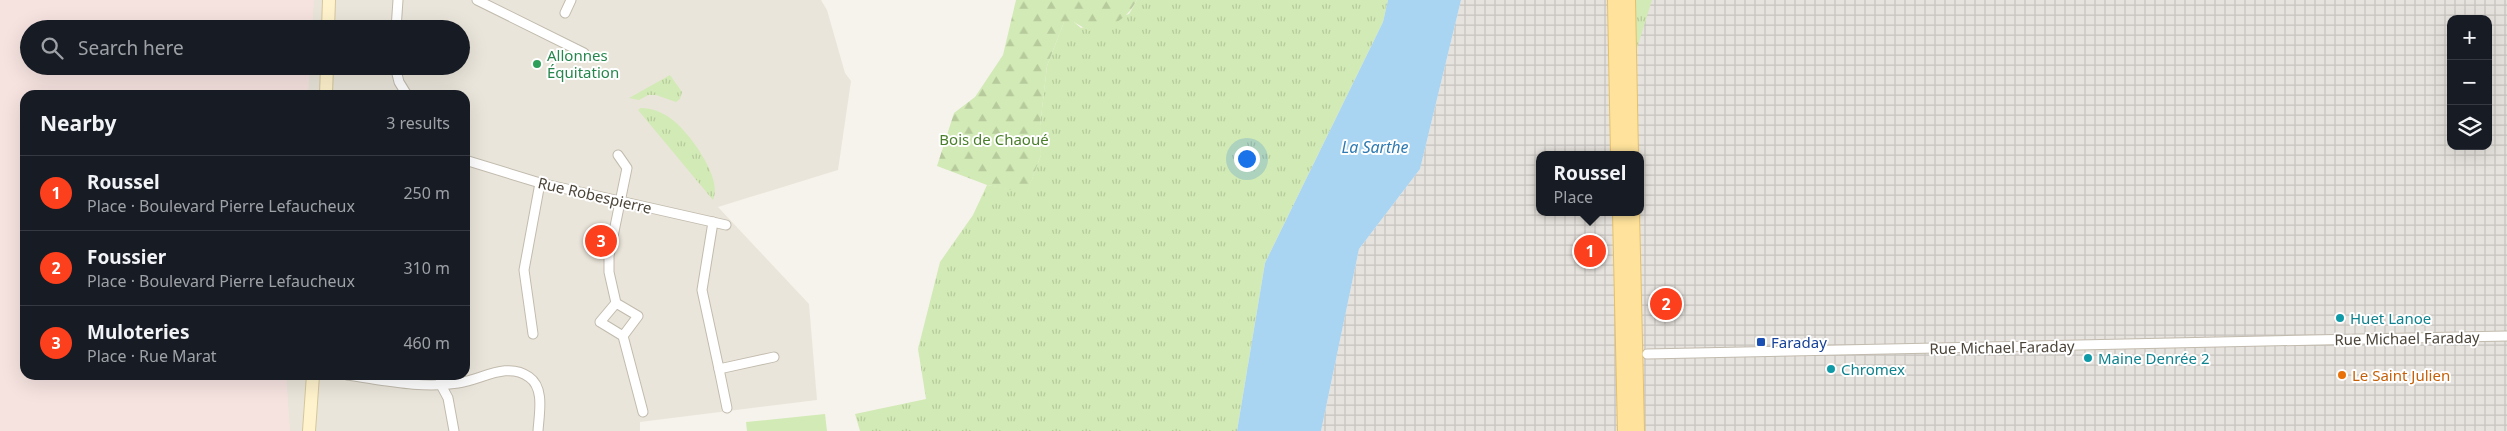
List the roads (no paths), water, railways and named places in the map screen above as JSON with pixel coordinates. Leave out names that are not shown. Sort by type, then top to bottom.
[{"type":"main road","points":[[1615,0],[1618,151]]},
{"type":"main road","points":[[1628,0],[1631,151]]},
{"type":"main road","points":[[1620,216],[1625,431]]},
{"type":"main road","points":[[1632,216],[1637,431]]},
{"type":"street","points":[[328,20],[329,0]]},
{"type":"street","points":[[397,20],[398,0]]},
{"type":"street","points":[[476,0],[584,53]]},
{"type":"street","points":[[565,13],[571,0]]},
{"type":"street","points":[[326,90],[327,75]]},
{"type":"street","points":[[397,75],[404,90]]},
{"type":"street","points":[[618,155],[627,168],[609,256],[609,272],[616,303],[638,316],[623,336]]},
{"type":"street","name":"Rue Robespierre","points":[[470,162],[540,183],[726,225]]},
{"type":"street","points":[[533,334],[524,270],[540,183]]},
{"type":"street","points":[[713,222],[702,290],[727,408]]},
{"type":"street","points":[[616,303],[600,322],[623,336],[643,412]]},
{"type":"street","name":"Rue Michael Faraday","points":[[1647,354],[2507,336]]},
{"type":"street","points":[[719,369],[774,358]]},
{"type":"street","points":[[386,380],[425,385],[440,380],[459,383],[504,371],[526,375],[535,383],[539,394],[538,431]]},
{"type":"street","points":[[309,431],[312,380]]},
{"type":"street","points":[[440,380],[448,398],[454,431]]},
{"type":"water","name":"La Sarthe","points":[[1388,0],[1461,0],[1420,169],[1359,249],[1321,431],[1237,431],[1265,263],[1383,22]]},
{"type":"place","name":"Allonnes Équitation","points":[[537,64]]},
{"type":"place","name":"Muloteries","points":[[601,241]]},
{"type":"place","name":"Roussel","points":[[1590,251]]},
{"type":"place","name":"Foussier","points":[[1666,304]]},
{"type":"place","name":"Huet Lanoe","points":[[2340,318]]},
{"type":"place","name":"Faraday","points":[[1761,342]]},
{"type":"place","name":"Maine Denrée 2","points":[[2088,358]]},
{"type":"place","name":"Chromex","points":[[1831,369]]},
{"type":"place","name":"Le Saint Julien","points":[[2342,375]]},
{"type":"park label","name":"Bois de Chaoué","points":[[994,139]]}]
